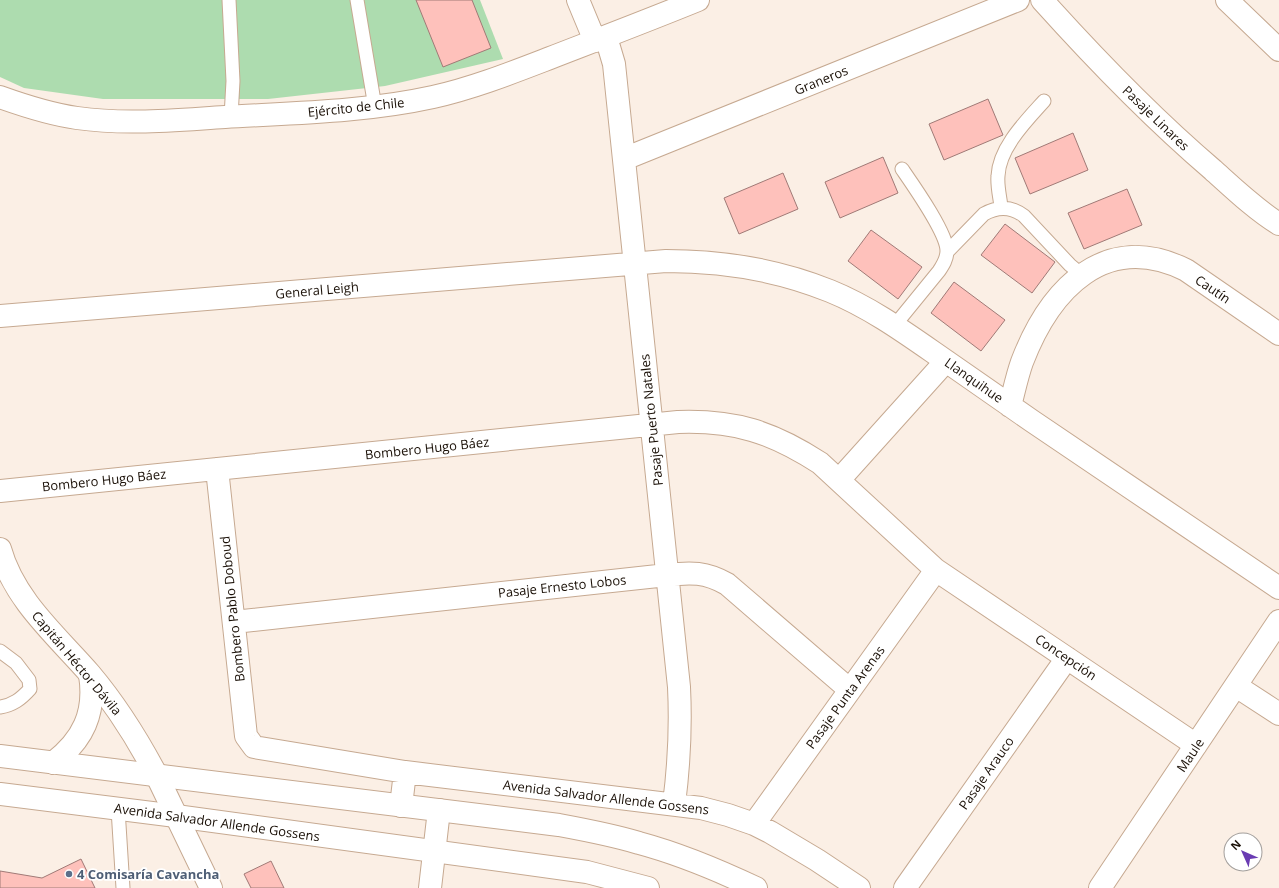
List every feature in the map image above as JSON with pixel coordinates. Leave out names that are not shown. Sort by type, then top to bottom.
[{"type":"street","name":"Pasaje Puerto Natales","points":[[578,0],[614,64],[652,425],[680,712],[679,770],[674,804]]},
{"type":"street","name":"Ejército de Chile","points":[[0,97],[42,111],[76,118],[112,122],[147,122],[333,111],[375,107],[420,99],[463,89],[492,80],[698,0]]},
{"type":"street","name":"Graneros","points":[[624,159],[1018,0]]},
{"type":"street","name":"Pasaje Linares","points":[[1042,0],[1107,70],[1152,115],[1216,173],[1279,224]]},
{"type":"street","points":[[1227,0],[1279,50]]},
{"type":"street","name":"Cautín","points":[[1082,275],[1095,266],[1110,260],[1142,257],[1157,259],[1186,270],[1279,334]]},
{"type":"street","name":"Llanquihue","points":[[634,263],[698,261],[729,264],[761,270],[796,279],[830,291],[863,306],[894,325],[1010,406],[1279,588]]},
{"type":"street","name":"General Leigh","points":[[0,316],[634,263]]},
{"type":"street","points":[[1010,406],[1016,380],[1038,329],[1055,303],[1070,285],[1082,275]]},
{"type":"street","points":[[839,480],[946,361]]},
{"type":"street","name":"Bombero Hugo Báez","points":[[0,490],[652,425],[703,422],[728,424],[752,429],[776,438],[799,449],[839,480]]},
{"type":"street","name":"Bombero Pablo Doboud","points":[[217,469],[246,736],[254,747]]},
{"type":"street","name":"Concepción","points":[[839,480],[936,570],[1196,745]]},
{"type":"street","name":"Capitán Héctor Dávila","points":[[0,549],[7,570],[24,598],[109,698],[126,722],[157,776],[211,888]]},
{"type":"street","name":"Pasaje Punta Arenas","points":[[754,824],[936,570]]},
{"type":"street","name":"Pasaje Ernesto Lobos","points":[[234,622],[667,574],[687,572],[701,573],[715,577],[727,584],[850,690]]},
{"type":"street","name":"Maule","points":[[1100,888],[1279,621]]},
{"type":"street","name":"Pasaje Arauco","points":[[905,888],[1067,658]]},
{"type":"street","points":[[53,763],[66,753],[73,745],[85,726],[90,714],[92,701],[90,675]]},
{"type":"street","points":[[1236,686],[1279,714]]},
{"type":"street","name":"Avenida Salvador Allende Gossens","points":[[254,747],[405,772],[701,808],[754,824],[817,860],[859,888]]},
{"type":"street","points":[[0,756],[559,825],[613,836],[680,855],[756,888]]},
{"type":"street","points":[[401,806],[405,772]]},
{"type":"street","name":"Avenida Salvador Allende Gossens","points":[[0,794],[176,816],[587,872],[648,888]]},
{"type":"street","points":[[430,888],[439,810]]},
{"type":"lane","points":[[229,0],[232,81],[231,117]]},
{"type":"lane","points":[[357,0],[375,107]]},
{"type":"lane","points":[[1001,207],[998,176],[1004,153],[1027,120],[1044,101]]},
{"type":"lane","points":[[902,169],[924,202],[944,238],[947,252]]},
{"type":"lane","points":[[894,325],[939,271],[943,265],[947,252],[984,214],[992,209],[1001,207],[1009,208],[1024,216],[1082,275]]},
{"type":"lane","points":[[0,651],[16,663],[29,680],[30,689],[22,699],[8,706],[0,707]]},
{"type":"lane","points":[[118,809],[123,888]]},
{"type":"green space","points":[[0,0],[480,0],[503,59],[385,86],[268,99],[103,99],[24,88],[0,77]]},
{"type":"building","points":[[416,0],[472,0],[491,48],[443,67]]},
{"type":"building","points":[[988,99],[1003,135],[944,160],[929,124]]},
{"type":"building","points":[[1073,133],[1088,170],[1030,194],[1015,158]]},
{"type":"building","points":[[883,157],[898,193],[840,218],[825,182]]},
{"type":"building","points":[[783,173],[798,209],[739,234],[724,198]]},
{"type":"building","points":[[1127,189],[1142,225],[1084,249],[1068,213]]},
{"type":"building","points":[[1005,224],[1055,262],[1032,293],[981,255]]},
{"type":"building","points":[[871,230],[922,267],[898,299],[848,261]]},
{"type":"building","points":[[954,282],[1005,320],[981,351],[931,313]]},
{"type":"building","name":"4 Comisaría Cavancha","points":[[81,859],[95,888],[0,888],[0,871],[42,878]]},
{"type":"building","points":[[271,861],[284,888],[251,888],[244,874]]},
{"type":"place","name":"4 Comisaría Cavancha","points":[[69,874]]}]
